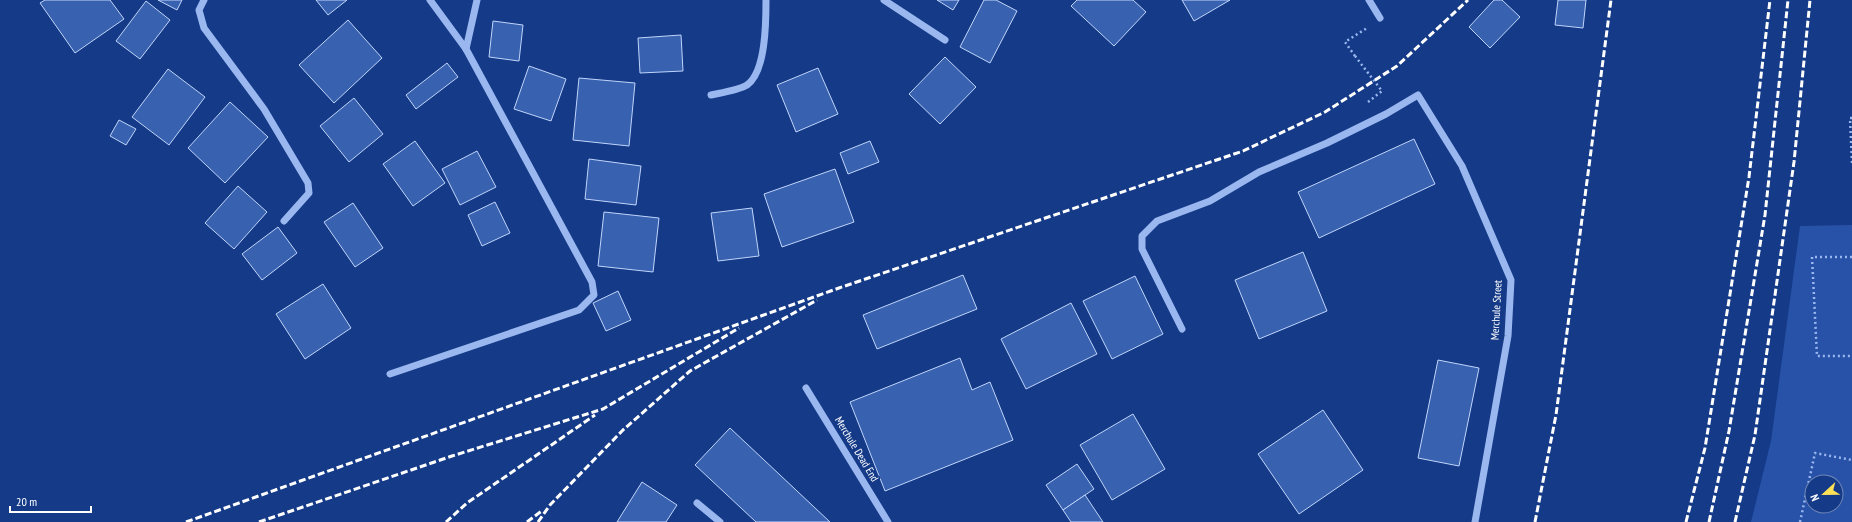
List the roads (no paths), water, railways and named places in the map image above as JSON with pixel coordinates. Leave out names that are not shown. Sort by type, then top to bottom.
[{"type":"street","points":[[204,0],[199,10],[204,28],[264,109],[308,183],[309,193],[284,221]]},
{"type":"street","points":[[390,374],[579,310],[594,295],[592,282],[466,49],[430,0]]},
{"type":"street","points":[[466,49],[477,0]]},
{"type":"street","points":[[711,95],[747,85],[757,73],[765,35],[766,0]]},
{"type":"street","points":[[884,0],[944,40]]},
{"type":"street","points":[[1369,0],[1380,18]]},
{"type":"street","name":"Merchule Street","points":[[1182,329],[1142,249],[1142,236],[1157,221],[1210,201],[1259,172],[1346,134],[1386,114],[1418,95],[1462,166],[1511,280],[1508,336],[1475,522]]},
{"type":"street","name":"Merchule Dead End","points":[[806,388],[888,522]]},
{"type":"street","points":[[697,503],[720,522]]},
{"type":"railway","points":[[186,522],[839,288],[1243,151],[1325,112],[1397,66],[1468,0]]},
{"type":"railway","points":[[1535,522],[1556,415],[1611,0]]},
{"type":"railway","points":[[1686,522],[1705,448],[1749,177],[1770,0]]},
{"type":"railway","points":[[1709,522],[1729,431],[1765,215],[1788,0]]},
{"type":"railway","points":[[1735,522],[1755,435],[1794,162],[1810,0]]},
{"type":"railway","points":[[538,522],[550,505],[623,430],[690,371],[817,300]]},
{"type":"railway","points":[[259,522],[452,456],[603,409],[739,328]]},
{"type":"railway","points":[[446,522],[467,503],[595,415]]},
{"type":"railway","points":[[527,522],[543,510]]}]
